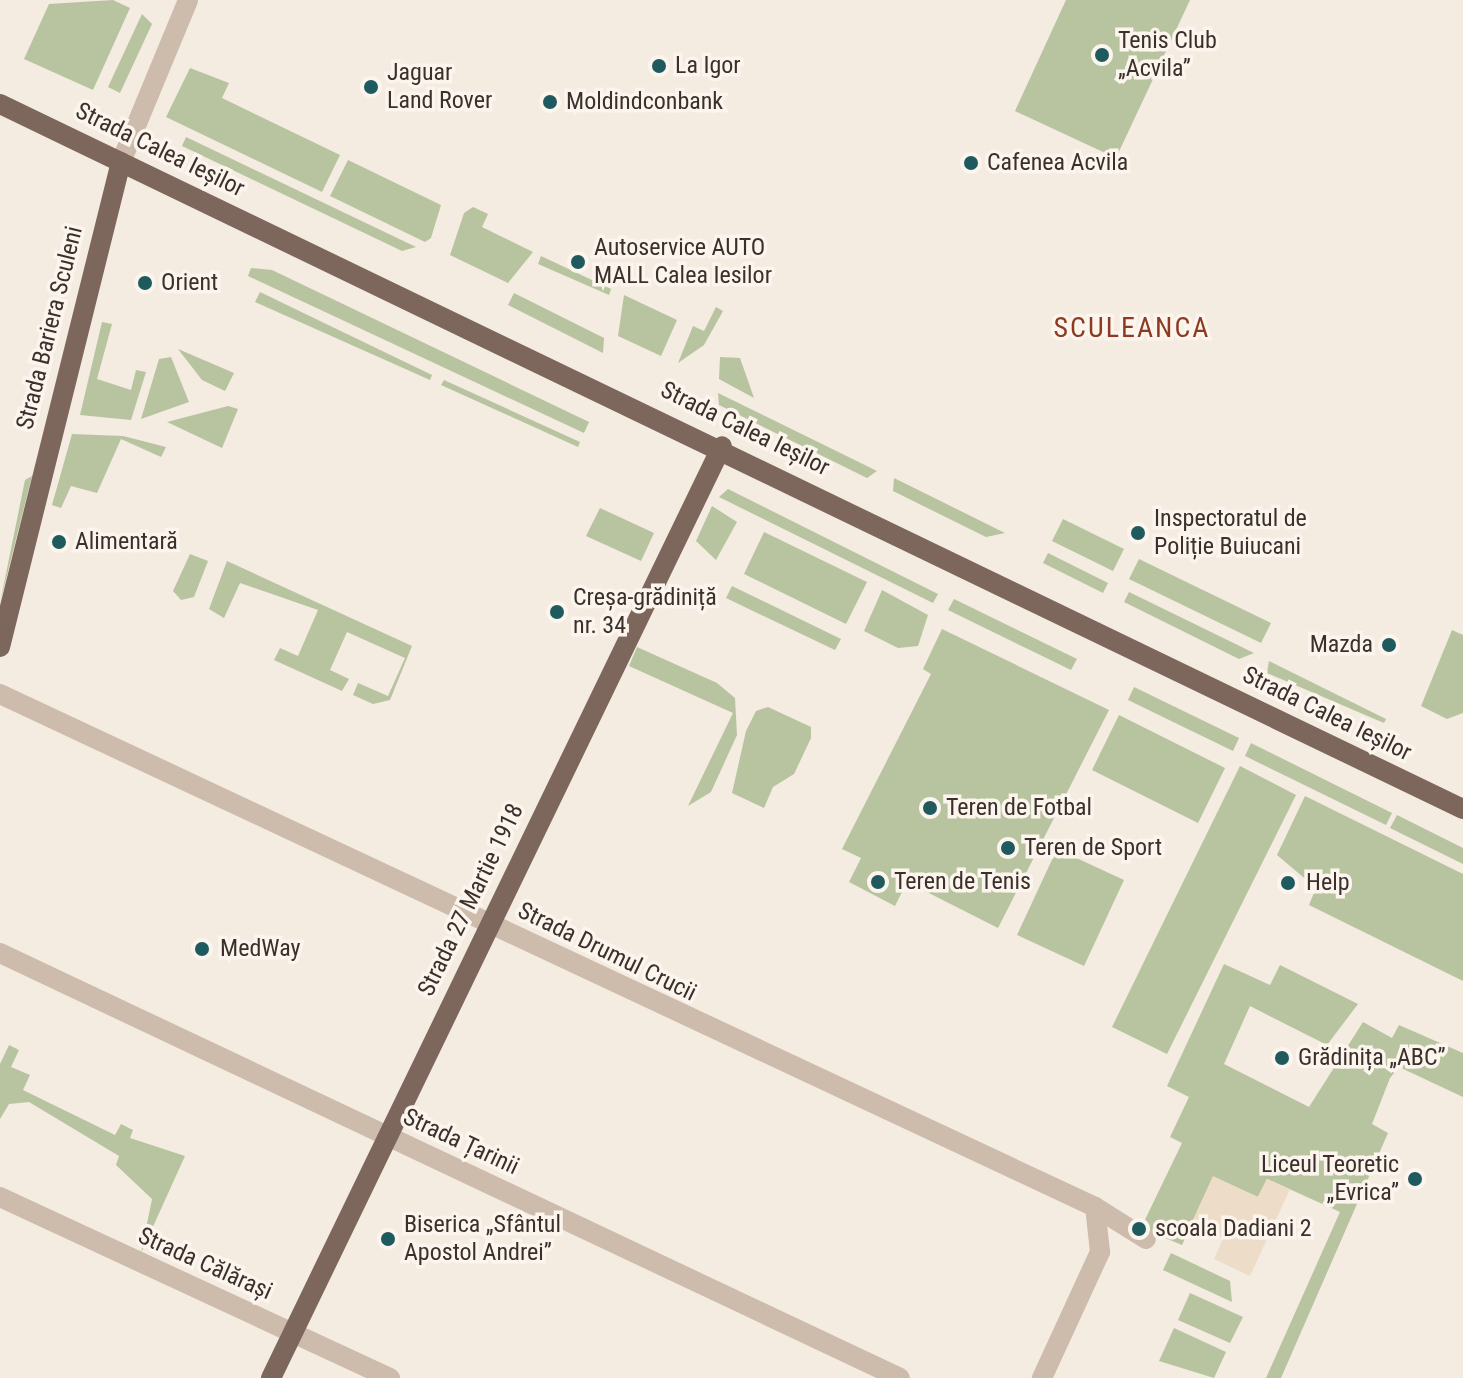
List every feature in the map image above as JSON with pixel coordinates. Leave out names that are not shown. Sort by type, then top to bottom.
[{"type":"main road","name":"Strada Calea Ieșilor","points":[[0,104],[722,446],[1463,809]]},
{"type":"main road","name":"Strada Bariera Sculeni","points":[[0,647],[121,162]]},
{"type":"main road","name":"Strada 27 Martie 1918","points":[[271,1378],[488,923],[722,446]]},
{"type":"street","points":[[121,162],[188,0]]},
{"type":"street","name":"Strada Drumul Crucii","points":[[0,694],[1095,1207],[1146,1239]]},
{"type":"street","name":"Strada Țarinii","points":[[0,953],[900,1378]]},
{"type":"street","name":"Strada Călărași","points":[[0,1197],[390,1378]]},
{"type":"street","points":[[1042,1378],[1100,1252],[1095,1207]]},
{"type":"green space","points":[[113,0],[130,8],[93,90],[24,59],[49,4]]},
{"type":"green space","name":"Tenis Club „Acvila”","points":[[1066,0],[1190,0],[1116,158],[1015,111]]},
{"type":"green space","points":[[142,14],[152,24],[120,93],[108,87]]},
{"type":"green space","points":[[190,68],[229,83],[222,98],[340,155],[322,192],[166,117]]},
{"type":"green space","points":[[186,137],[416,247],[402,251],[182,146]]},
{"type":"green space","points":[[348,160],[441,205],[431,238],[425,242],[330,196]]},
{"type":"green space","points":[[473,207],[488,214],[482,227],[533,252],[508,283],[450,255],[464,213]]},
{"type":"green space","points":[[541,256],[611,289],[609,295],[538,264]]},
{"type":"green space","points":[[251,268],[272,270],[589,422],[584,433],[248,276]]},
{"type":"green space","points":[[260,292],[432,375],[430,380],[255,302]]},
{"type":"green space","points":[[514,293],[604,338],[603,353],[508,305]]},
{"type":"green space","points":[[624,295],[677,320],[661,356],[618,336]]},
{"type":"green space","points":[[716,307],[723,311],[704,345],[678,363],[693,326],[704,331]]},
{"type":"green space","points":[[102,322],[112,324],[97,379],[131,390],[136,370],[146,372],[131,420],[80,415]]},
{"type":"green space","points":[[178,349],[234,373],[225,391],[202,380]]},
{"type":"green space","points":[[171,357],[189,402],[141,419],[159,359]]},
{"type":"green space","points":[[720,357],[740,358],[754,398],[719,379]]},
{"type":"green space","points":[[444,380],[580,442],[578,447],[441,385]]},
{"type":"green space","points":[[718,393],[877,471],[867,478],[719,405]]},
{"type":"green space","points":[[228,406],[238,409],[222,448],[167,422]]},
{"type":"green space","points":[[72,434],[123,436],[166,447],[161,457],[121,439],[97,493],[71,486],[61,508],[52,505]]},
{"type":"green space","points":[[32,476],[0,603],[25,480]]},
{"type":"green space","points":[[894,478],[1005,533],[986,537],[893,491]]},
{"type":"green space","points":[[728,489],[938,594],[933,603],[719,497]]},
{"type":"green space","points":[[712,506],[737,522],[716,560],[696,541]]},
{"type":"green space","points":[[600,508],[654,533],[641,561],[586,536]]},
{"type":"green space","points":[[1063,519],[1124,549],[1113,571],[1052,541]]},
{"type":"green space","points":[[764,532],[867,582],[846,624],[744,574]]},
{"type":"green space","points":[[1048,553],[1108,583],[1103,593],[1043,563]]},
{"type":"green space","points":[[190,554],[208,561],[194,597],[181,600],[173,591]]},
{"type":"green space","points":[[1139,559],[1271,623],[1261,643],[1129,579]]},
{"type":"green space","points":[[227,561],[412,646],[390,700],[373,704],[353,695],[358,683],[388,696],[405,658],[347,632],[330,670],[349,679],[342,691],[274,660],[280,648],[298,656],[318,610],[240,583],[224,618],[209,609]]},
{"type":"green space","points":[[732,586],[841,639],[835,650],[726,598]]},
{"type":"green space","points":[[882,590],[928,615],[918,646],[898,648],[864,631]]},
{"type":"green space","points":[[1129,592],[1254,653],[1239,659],[1124,602]]},
{"type":"green space","points":[[954,599],[1077,659],[1071,670],[948,610]]},
{"type":"green space","points":[[942,629],[1109,710],[998,928],[907,882],[895,906],[849,882],[861,858],[842,849],[931,674],[923,669]]},
{"type":"green space","points":[[1452,630],[1463,635],[1463,713],[1447,719],[1421,706]]},
{"type":"green space","points":[[637,647],[717,683],[735,698],[737,735],[711,792],[688,806],[733,713],[629,666]]},
{"type":"green space","points":[[1269,661],[1386,719],[1384,723],[1267,673]]},
{"type":"green space","points":[[1134,687],[1239,738],[1233,751],[1128,700]]},
{"type":"green space","points":[[768,707],[811,727],[811,738],[794,774],[773,787],[764,808],[732,793],[746,731],[756,711]]},
{"type":"green space","points":[[1119,715],[1225,768],[1198,823],[1092,770]]},
{"type":"green space","points":[[1251,743],[1392,813],[1386,825],[1245,756]]},
{"type":"green space","points":[[1240,766],[1296,795],[1167,1054],[1112,1027]]},
{"type":"green space","points":[[1305,796],[1463,874],[1463,981],[1309,905],[1316,888],[1277,855]]},
{"type":"green space","points":[[1397,815],[1463,848],[1463,864],[1390,828]]},
{"type":"green space","points":[[1057,849],[1124,880],[1084,966],[1017,935]]},
{"type":"green space","points":[[1224,964],[1270,985],[1280,965],[1358,1004],[1327,1045],[1250,1006],[1224,1064],[1309,1107],[1363,1022],[1392,1038],[1399,1025],[1463,1053],[1463,1097],[1399,1067],[1390,1078],[1372,1124],[1388,1133],[1281,1378],[1266,1378],[1340,1212],[1267,1179],[1258,1197],[1213,1177],[1182,1245],[1141,1228],[1182,1143],[1170,1137],[1189,1097],[1167,1086]]},
{"type":"green space","points":[[9,1045],[19,1050],[11,1067],[30,1075],[23,1090],[115,1135],[121,1124],[133,1130],[130,1138],[185,1156],[141,1253],[152,1199],[116,1165],[119,1156],[29,1102],[9,1104],[0,1119],[0,1064]]},
{"type":"green space","points":[[1171,1253],[1230,1281],[1232,1302],[1163,1270]]},
{"type":"green space","points":[[1190,1293],[1243,1317],[1230,1343],[1178,1320]]},
{"type":"green space","points":[[1174,1328],[1226,1352],[1214,1378],[1159,1361]]},
{"type":"shaded area","points":[[1213,1176],[1258,1197],[1267,1179],[1290,1189],[1250,1276],[1214,1259],[1223,1239],[1191,1224]]},
{"type":"place","name":"Tenis Club „Acvila”","points":[[1102,55]]},
{"type":"place","name":"La Igor","points":[[659,66]]},
{"type":"place","name":"Jaguar Land Rover","points":[[371,87]]},
{"type":"place","name":"Moldindconbank","points":[[550,102]]},
{"type":"place","name":"Cafenea Acvila","points":[[971,163]]},
{"type":"place","name":"Autoservice AUTO MALL Calea Iesilor","points":[[578,262]]},
{"type":"place","name":"Orient","points":[[145,283]]},
{"type":"place","name":"Inspectoratul de Poliție Buiucani","points":[[1138,533]]},
{"type":"place","name":"Alimentară","points":[[59,542]]},
{"type":"place","name":"Creșa-grădiniță nr. 34","points":[[557,612]]},
{"type":"place","name":"Mazda","points":[[1389,645]]},
{"type":"place","name":"Teren de Fotbal","points":[[930,808]]},
{"type":"place","name":"Teren de Sport","points":[[1008,848]]},
{"type":"place","name":"Teren de Tenis","points":[[878,882]]},
{"type":"place","name":"Help","points":[[1288,883]]},
{"type":"place","name":"MedWay","points":[[202,949]]},
{"type":"place","name":"Grădinița „ABC”","points":[[1282,1058]]},
{"type":"place","name":"Liceul Teoretic „Evrica”","points":[[1415,1179]]},
{"type":"place","name":"scoala Dadiani 2","points":[[1139,1229]]},
{"type":"place","name":"Biserica „Sfântul Apostol Andrei”","points":[[388,1239]]},
{"type":"district","name":"SCULEANCA","points":[[1132,328]]}]
